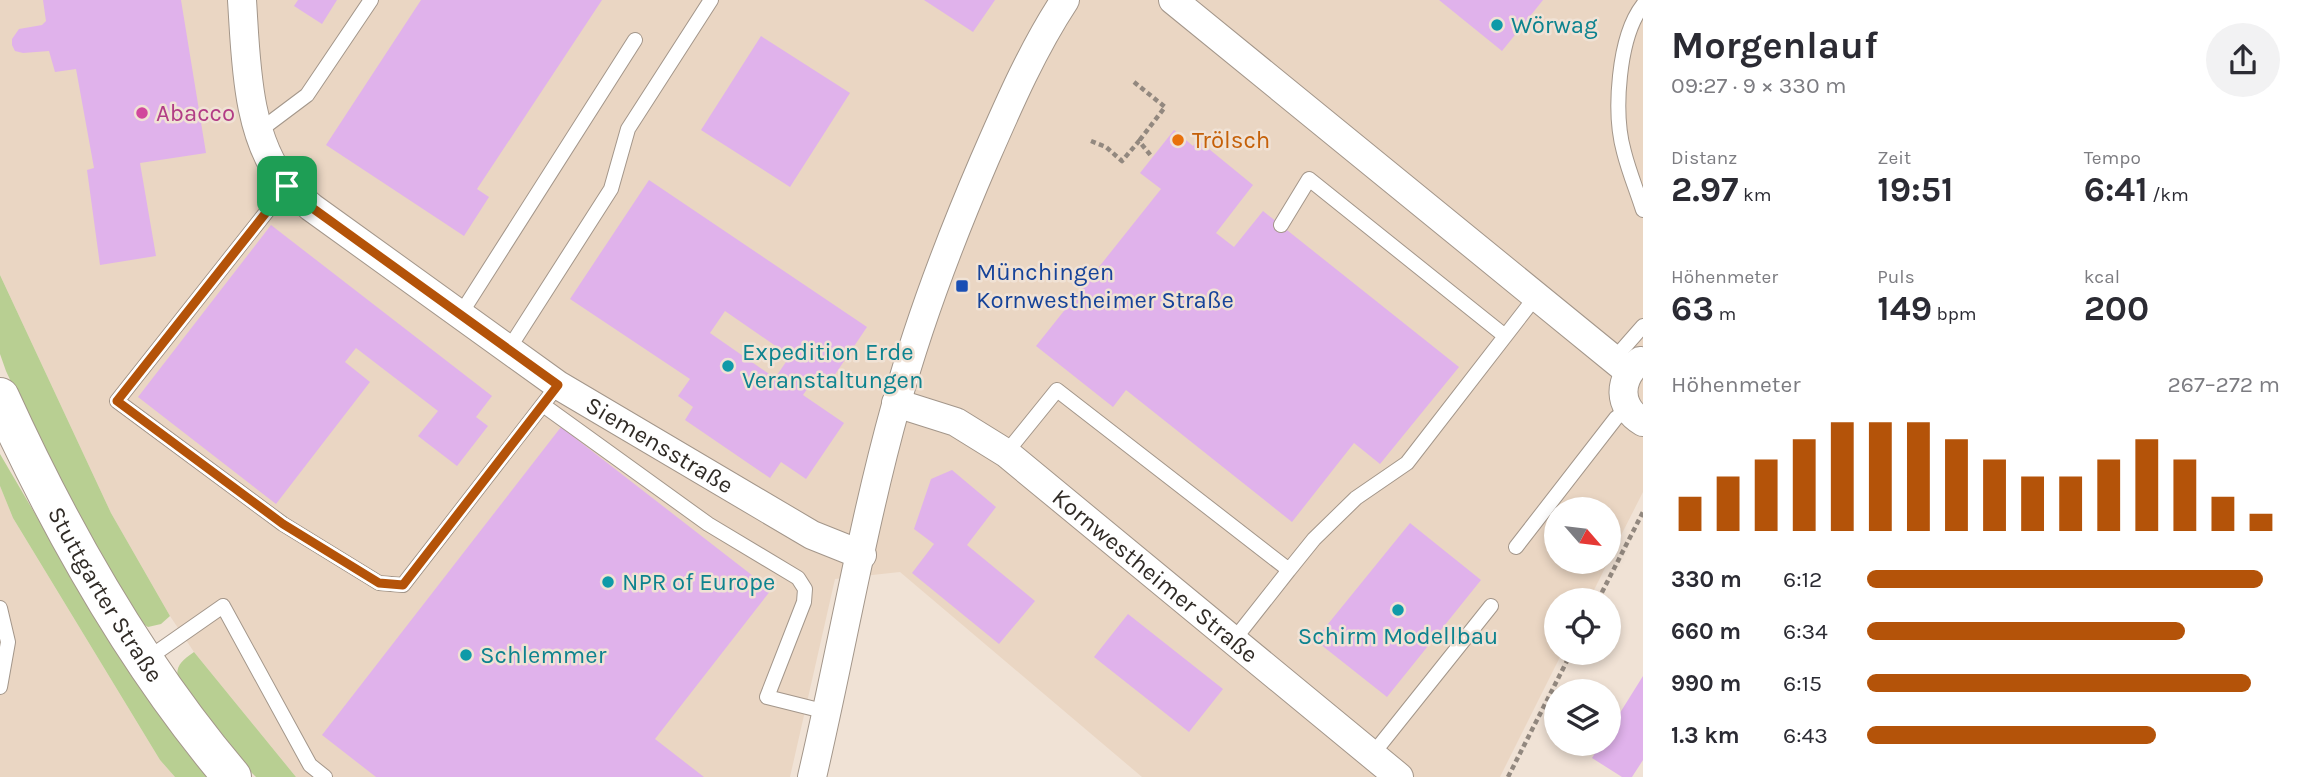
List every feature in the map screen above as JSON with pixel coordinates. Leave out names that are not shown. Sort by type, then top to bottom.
[{"type":"street","name":"Siemensstraße","points":[[242,0],[246,64],[259,131],[270,159],[287,186],[311,207],[508,351],[550,395],[812,535],[862,555]]},
{"type":"street","points":[[812,777],[896,403],[952,236],[1030,60],[1065,0]]},
{"type":"street","points":[[1173,0],[1537,295],[1628,364],[1623,386],[1636,416]]},
{"type":"street","name":"Stuttgarter Straße","points":[[0,397],[36,476],[109,605],[209,750],[232,777]]},
{"type":"street","name":"Kornwestheimer Straße","points":[[896,403],[956,422],[1006,453],[1399,777]]},
{"type":"lane","points":[[259,131],[307,95],[371,0]]},
{"type":"lane","points":[[508,351],[611,189],[628,129],[711,0]]},
{"type":"lane","points":[[1643,5],[1631,20],[1619,84],[1623,150],[1643,209]]},
{"type":"lane","points":[[460,315],[635,40]]},
{"type":"lane","points":[[1281,225],[1309,179],[1505,336]]},
{"type":"lane","points":[[287,186],[117,401],[283,524],[379,583],[403,585],[550,395],[708,524],[798,578],[805,589],[804,602],[767,697],[827,712]]},
{"type":"lane","points":[[1233,641],[1314,539],[1356,498],[1407,463],[1537,295]]},
{"type":"lane","points":[[1628,364],[1643,326]]},
{"type":"lane","points":[[1006,453],[1057,390],[1289,570]]},
{"type":"lane","points":[[1516,547],[1616,418],[1636,416]]},
{"type":"lane","points":[[146,660],[223,606],[310,765],[325,777]]},
{"type":"lane","points":[[1372,755],[1490,606]]},
{"type":"lane","points":[[0,608],[8,642],[0,687]]},
{"type":"path","points":[[1091,141],[1106,147],[1122,161],[1166,107],[1134,82]]},
{"type":"path","points":[[1139,141],[1152,157]]},
{"type":"path","points":[[1604,588],[1643,512]]},
{"type":"path","points":[[1508,777],[1565,665]]},
{"type":"shaded area","points":[[0,0],[1643,0],[1643,492],[1621,535],[1621,497],[1544,497],[1544,574],[1602,574],[1595,588],[1544,588],[1544,665],[1556,665],[1549,679],[1544,679],[1544,689],[1500,777],[1142,777],[900,572],[835,579],[790,777],[296,777],[194,652],[170,616],[111,513],[0,275]]},
{"type":"shaded area","points":[[0,486],[13,518],[160,760],[175,777],[0,777]]},
{"type":"green space","points":[[0,275],[111,513],[170,616],[161,624],[148,627],[140,622],[58,482],[6,371],[0,354]]},
{"type":"green space","points":[[0,454],[88,604],[184,749],[208,777],[175,777],[160,760],[13,518],[0,486]]},
{"type":"green space","points":[[194,652],[296,777],[256,777],[245,766],[178,681],[177,671],[180,664]]},
{"type":"building","name":"Abacco","points":[[43,0],[181,0],[206,153],[140,163],[156,256],[100,265],[87,170],[94,168],[76,69],[55,72],[49,51],[23,53],[15,51],[12,45],[12,39],[19,29],[42,25],[46,21]]},
{"type":"building","points":[[298,0],[337,0],[322,24],[294,6]]},
{"type":"building","points":[[421,0],[602,0],[477,189],[489,197],[464,236],[326,145]]},
{"type":"building","points":[[924,0],[995,0],[973,32]]},
{"type":"building","name":"Wörwag","points":[[1439,0],[1543,0],[1502,51]]},
{"type":"building","points":[[761,36],[850,93],[790,187],[701,130]]},
{"type":"building","points":[[1174,130],[1193,146],[1198,140],[1253,185],[1216,233],[1234,247],[1263,211],[1459,367],[1380,464],[1354,443],[1292,522],[1126,390],[1113,407],[1036,346],[1161,189],[1140,173]]},
{"type":"building","points":[[649,180],[867,327],[828,385],[816,376],[803,395],[844,423],[806,479],[781,462],[770,478],[685,420],[693,407],[678,396],[690,379],[570,299]],"holes":[[[725,311],[790,356],[775,378],[710,333]]]},
{"type":"building","points":[[271,225],[492,396],[476,417],[488,426],[457,466],[418,436],[438,411],[356,348],[345,362],[370,382],[276,504],[138,397]]},
{"type":"building","points":[[561,427],[771,590],[655,739],[704,777],[376,777],[322,735]]},
{"type":"building","points":[[952,470],[996,507],[967,545],[1035,601],[999,644],[912,573],[934,544],[914,529],[931,479]]},
{"type":"building","name":"Schirm Modellbau","points":[[1410,523],[1481,580],[1387,697],[1315,640]]},
{"type":"building","points":[[1128,614],[1223,689],[1189,732],[1094,657]]},
{"type":"building","points":[[1643,676],[1643,760],[1632,777],[1622,777],[1592,758],[1621,756],[1621,711]]},
{"type":"place","name":"Wörwag","points":[[1497,25]]},
{"type":"place","name":"Abacco","points":[[142,113]]},
{"type":"place","name":"Trölsch","points":[[1178,140]]},
{"type":"place","name":"Münchingen Kornwestheimer Straße","points":[[962,286]]},
{"type":"place","name":"Expedition Erde Veranstaltungen","points":[[728,366]]},
{"type":"place","name":"NPR of Europe","points":[[608,582]]},
{"type":"place","name":"Schirm Modellbau","points":[[1398,610]]},
{"type":"place","name":"Schlemmer","points":[[466,655]]},
{"type":"route","points":[[287,186],[311,207],[558,385],[403,585],[379,583],[283,524],[117,401],[287,186]]}]
